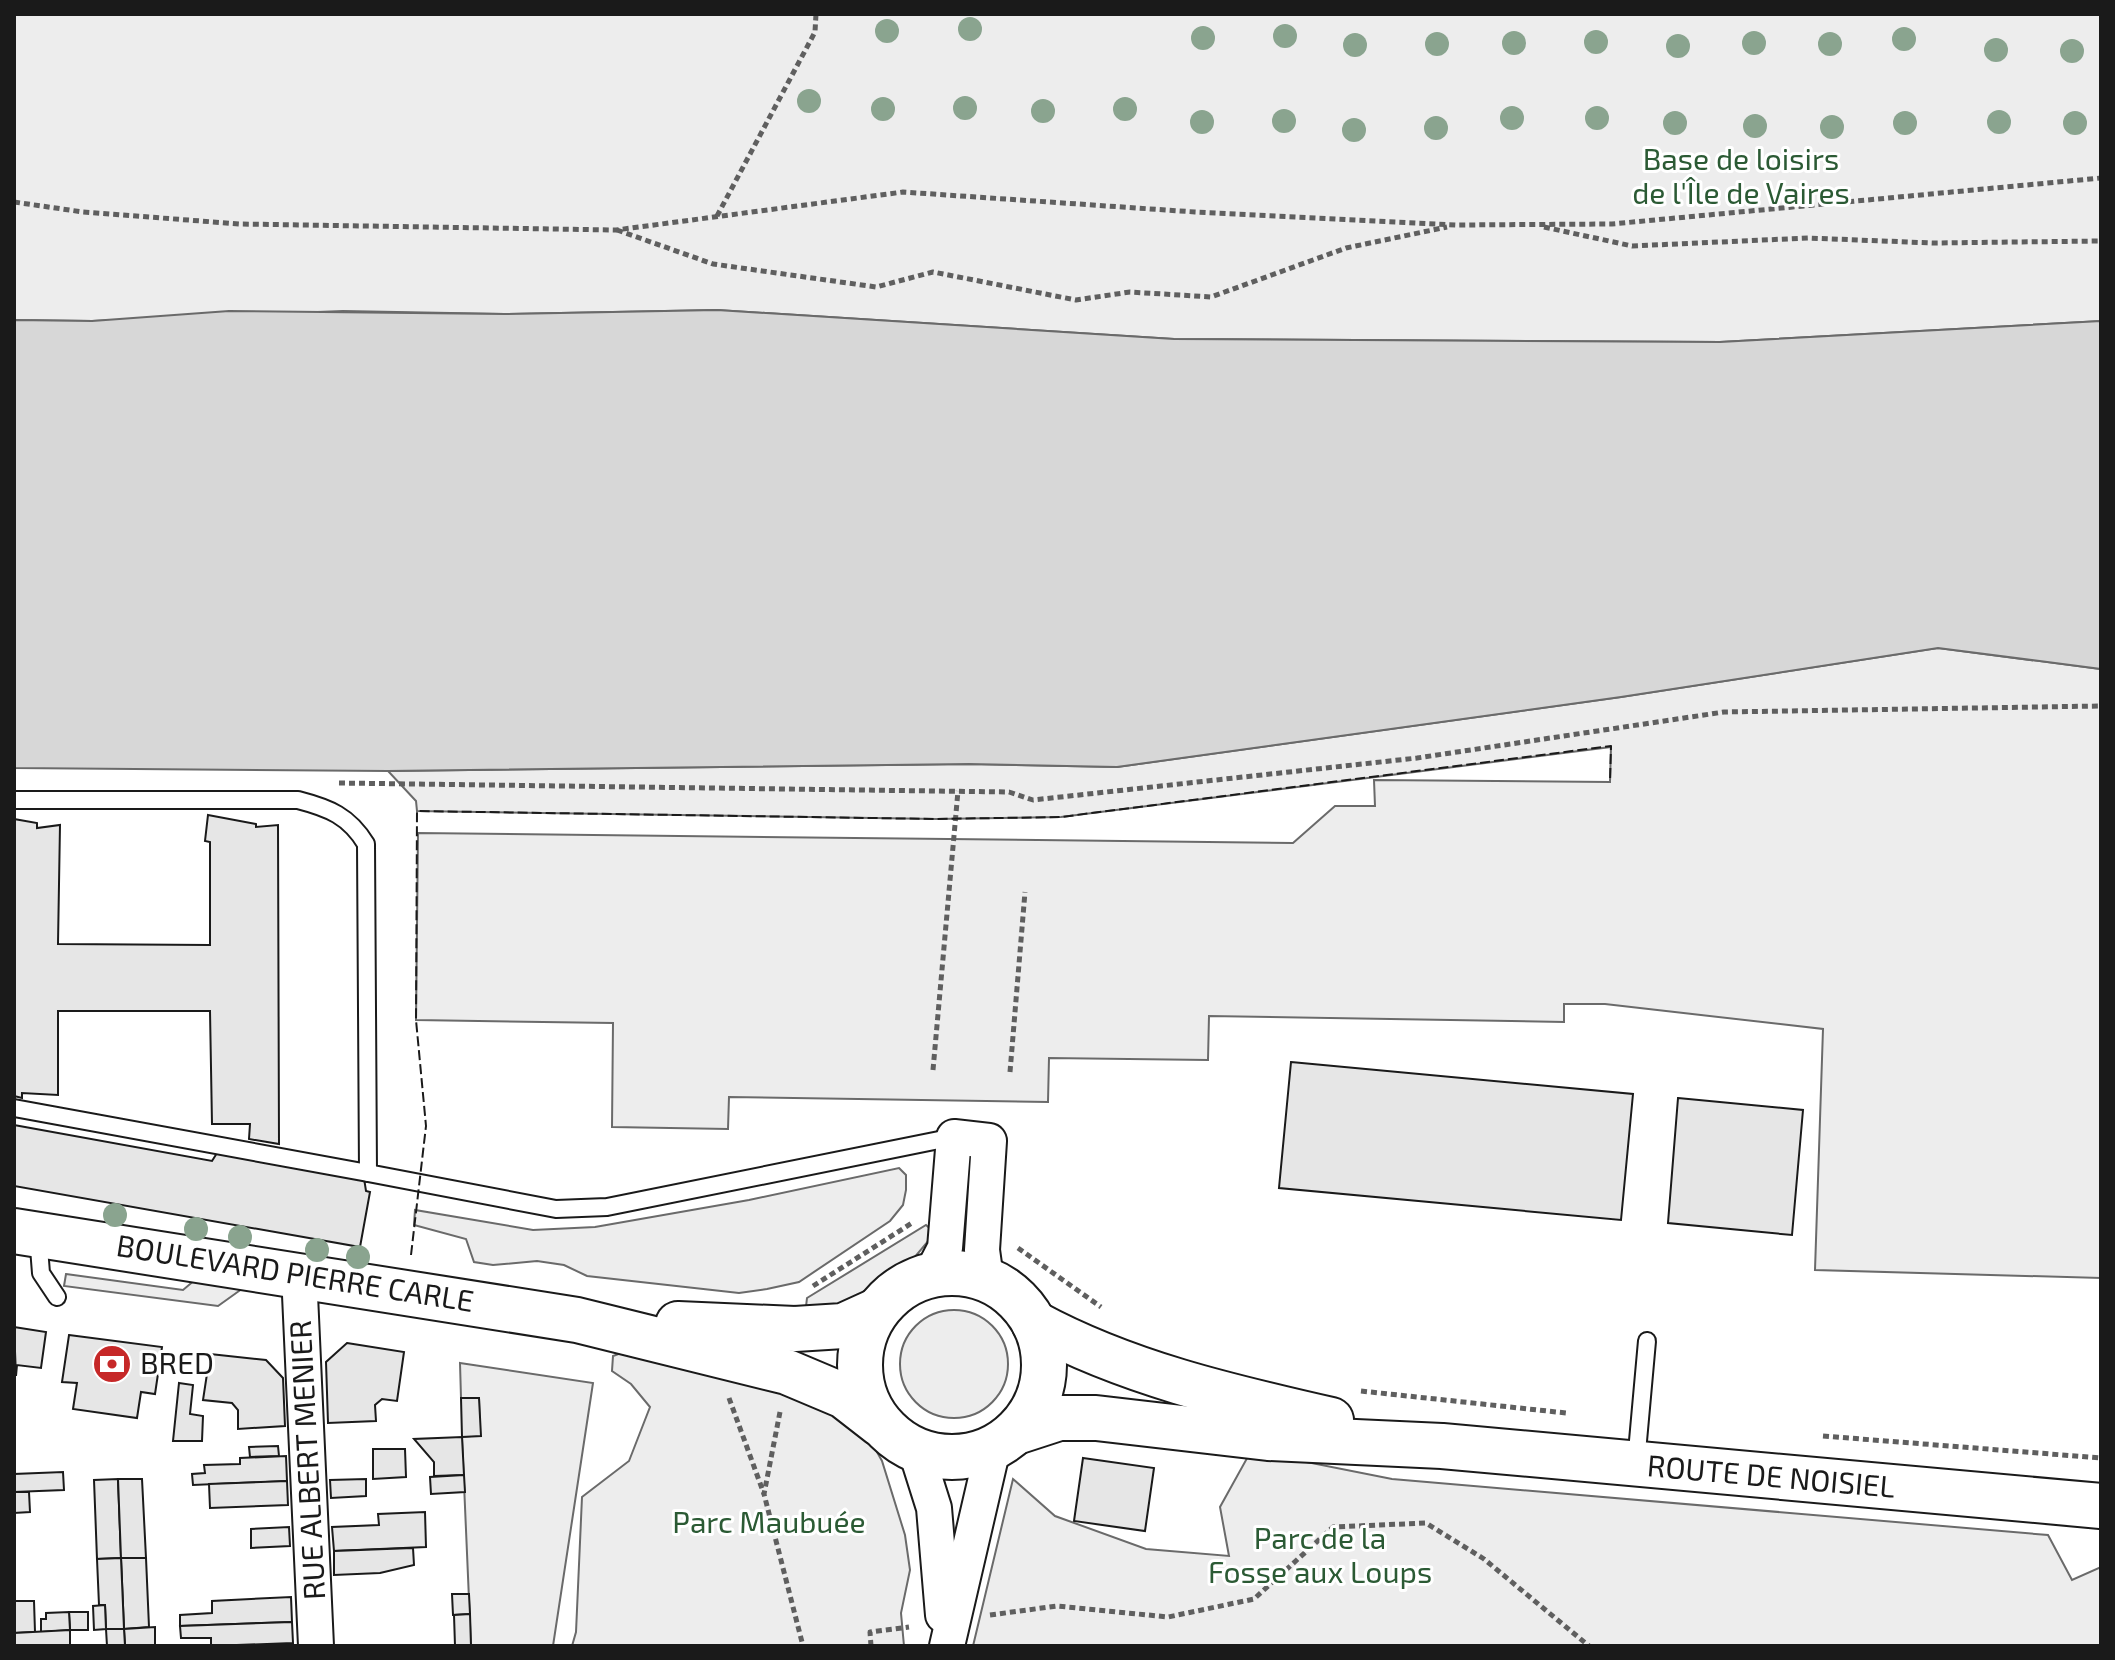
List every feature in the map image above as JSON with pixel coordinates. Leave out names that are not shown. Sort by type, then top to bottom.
[{"type":"main road","name":"BOULEVARD PIERRE CARLE","points":[[26,1232],[299,1273],[577,1320],[787,1372],[844,1396],[880,1424]]},
{"type":"main road","points":[[959,1273],[986,1279],[1022,1305],[1034,1323],[1043,1351],[1043,1380],[1034,1408],[1004,1440],[968,1456],[942,1457],[916,1451],[880,1424],[865,1398],[859,1368],[863,1339],[876,1311],[910,1283],[931,1275],[959,1273]]},
{"type":"main road","name":"BOULEVARD PIERRE CARLE","points":[[577,1320],[795,1329],[843,1326],[876,1311]]},
{"type":"main road","name":"ROUTE DE NOISIEL","points":[[1034,1323],[1110,1358],[1229,1396],[1442,1446]]},
{"type":"main road","name":"ROUTE DE NOISIEL","points":[[1004,1440],[1059,1418],[1096,1418],[1268,1438],[1442,1446],[2101,1506]]},
{"type":"street","points":[[931,1275],[945,1248],[954,1137],[989,1141],[982,1250],[986,1279]]},
{"type":"street","name":"RUE ALBERT MENIER","points":[[299,1273],[316,1646]]},
{"type":"street","points":[[947,1634],[1004,1440]]},
{"type":"street","points":[[916,1451],[934,1508],[947,1634]]},
{"type":"lane","points":[[14,800],[298,800],[330,808],[355,825],[366,844],[368,1173]]},
{"type":"lane","points":[[14,1108],[556,1209],[607,1207],[954,1137]]},
{"type":"lane","points":[[26,1232],[41,1273],[57,1297]]},
{"type":"lane","points":[[1636,1464],[1647,1341]]},
{"type":"path","points":[[717,217],[815,32],[816,14]]},
{"type":"path","points":[[14,202],[83,212],[240,224],[616,230],[903,192],[1195,212],[1456,225],[1535,225],[1612,224],[2101,178]]},
{"type":"path","points":[[616,230],[713,264],[876,287],[933,272],[1076,300],[1130,292],[1211,297],[1346,248],[1456,225]]},
{"type":"path","points":[[1535,225],[1632,246],[1808,238],[1933,243],[2101,241]]},
{"type":"path","points":[[336,783],[1009,792],[1033,800],[1417,758],[1724,712],[2101,706]]},
{"type":"path","points":[[933,1070],[958,791]]},
{"type":"path","points":[[1010,1072],[1025,892]]},
{"type":"path","points":[[712,1352],[764,1494],[803,1646]]},
{"type":"path","points":[[764,1494],[787,1372]]},
{"type":"path","points":[[871,1646],[870,1632],[947,1634],[1057,1606],[1168,1617],[1254,1599],[1333,1527],[1426,1523],[1484,1559],[1588,1646]]},
{"type":"shaded area","name":"Base de loisirs de l'Île de Vaires","points":[[14,14],[2101,14],[2101,321],[1720,342],[1174,339],[717,310],[504,314],[343,311],[92,321],[14,320]]},
{"type":"shaded area","points":[[717,310],[1174,339],[1720,342],[2101,321],[2101,669],[1938,648],[1621,697],[1117,767],[969,764],[388,771],[14,768],[14,320],[92,321],[229,311],[504,314]]},
{"type":"shaded area","points":[[1938,648],[2101,669],[2101,1278],[1815,1270],[1823,1029],[1605,1004],[1564,1004],[1564,1022],[1209,1016],[1208,1060],[1049,1058],[1048,1102],[729,1097],[728,1129],[612,1127],[613,1023],[416,1020],[418,833],[1293,843],[1335,806],[1375,806],[1374,780],[1610,782],[1611,747],[1061,817],[936,819],[417,811],[416,801],[388,771],[969,764],[1117,767],[1621,697]]},
{"type":"shaded area","points":[[899,1168],[906,1175],[906,1190],[903,1205],[890,1221],[799,1282],[739,1293],[587,1276],[564,1265],[537,1261],[493,1265],[474,1262],[466,1239],[414,1225],[415,1210],[533,1230],[595,1227],[749,1200]]},
{"type":"shaded area","points":[[926,1225],[935,1233],[914,1258],[898,1266],[848,1306],[805,1315],[807,1298]]},
{"type":"shaded area","points":[[66,1274],[183,1290],[196,1279],[246,1286],[218,1306],[64,1286]]},
{"type":"shaded area","points":[[954,1310],[975,1314],[992,1326],[1004,1343],[1008,1364],[1004,1385],[992,1402],[975,1414],[954,1418],[933,1414],[916,1402],[904,1385],[900,1364],[904,1343],[916,1326],[933,1314]]},
{"type":"shaded area","name":"Parc Maubuée","points":[[632,1349],[784,1384],[867,1434],[882,1461],[905,1535],[910,1570],[901,1613],[904,1646],[572,1646],[576,1632],[582,1497],[629,1461],[650,1407],[631,1384],[612,1371],[613,1356]]},
{"type":"shaded area","points":[[460,1363],[593,1383],[553,1646],[471,1646],[462,1437],[480,1435],[479,1398],[461,1398]]},
{"type":"shaded area","name":"Parc de la Fosse aux Loups","points":[[1251,1451],[1392,1479],[2048,1535],[2072,1580],[2101,1567],[2101,1646],[973,1646],[1013,1479],[1055,1516],[1146,1549],[1229,1556],[1220,1507]]},
{"type":"building","points":[[208,815],[256,824],[256,827],[278,825],[279,1144],[249,1139],[250,1124],[212,1124],[210,1011],[58,1011],[58,1095],[22,1093],[22,1098],[14,1096],[14,819],[37,823],[37,828],[60,825],[58,944],[210,945],[210,842],[205,841]]},
{"type":"building","points":[[1291,1062],[1633,1094],[1621,1220],[1279,1188]]},
{"type":"building","points":[[1678,1098],[1803,1110],[1792,1235],[1668,1223]]},
{"type":"building","points":[[14,1125],[212,1161],[217,1153],[364,1178],[366,1191],[370,1192],[360,1247],[14,1186]]},
{"type":"building","points":[[14,1327],[46,1332],[41,1368],[17,1365],[16,1376]]},
{"type":"building","name":"BRED","points":[[69,1335],[162,1347],[155,1394],[141,1392],[137,1418],[73,1409],[77,1383],[62,1382]]},
{"type":"building","points":[[347,1343],[404,1352],[397,1401],[382,1399],[375,1405],[376,1421],[328,1423],[326,1362]]},
{"type":"building","points":[[210,1354],[266,1360],[283,1378],[285,1426],[238,1429],[238,1410],[232,1403],[203,1400]]},
{"type":"building","points":[[179,1383],[193,1385],[190,1414],[203,1416],[202,1441],[173,1441]]},
{"type":"building","points":[[461,1398],[479,1398],[481,1436],[462,1437]]},
{"type":"building","points":[[462,1437],[464,1475],[434,1476],[434,1462],[414,1439]]},
{"type":"building","points":[[278,1446],[279,1456],[250,1457],[249,1447]]},
{"type":"building","points":[[373,1449],[405,1449],[406,1477],[373,1479]]},
{"type":"building","points":[[286,1456],[287,1481],[193,1485],[192,1474],[205,1473],[204,1465],[240,1464],[240,1458]]},
{"type":"building","points":[[1083,1458],[1154,1468],[1145,1531],[1074,1521]]},
{"type":"building","points":[[63,1472],[64,1490],[14,1492],[14,1474]]},
{"type":"building","points":[[464,1475],[465,1492],[431,1494],[430,1477]]},
{"type":"building","points":[[118,1479],[121,1558],[97,1559],[94,1480]]},
{"type":"building","points":[[118,1479],[142,1479],[146,1558],[121,1558]]},
{"type":"building","points":[[366,1479],[366,1496],[331,1498],[330,1480]]},
{"type":"building","points":[[287,1481],[288,1505],[210,1508],[209,1484]]},
{"type":"building","points":[[14,1492],[29,1492],[30,1512],[14,1513]]},
{"type":"building","points":[[425,1512],[426,1547],[334,1551],[332,1527],[379,1525],[378,1514]]},
{"type":"building","points":[[289,1527],[290,1546],[251,1548],[251,1529]]},
{"type":"building","points":[[413,1548],[414,1565],[380,1573],[334,1575],[334,1551]]},
{"type":"building","points":[[121,1558],[146,1558],[149,1627],[124,1629]]},
{"type":"building","points":[[121,1558],[124,1629],[106,1629],[105,1605],[99,1605],[97,1559]]},
{"type":"building","points":[[452,1594],[469,1594],[470,1614],[453,1615]]},
{"type":"building","points":[[291,1597],[292,1622],[180,1626],[180,1615],[212,1613],[212,1601]]},
{"type":"building","points":[[14,1601],[34,1601],[35,1632],[14,1633]]},
{"type":"building","points":[[105,1605],[106,1629],[94,1630],[93,1606]]},
{"type":"building","points":[[69,1612],[88,1612],[88,1630],[70,1630]]},
{"type":"building","points":[[69,1612],[70,1630],[41,1632],[41,1619],[46,1619],[46,1613]]},
{"type":"building","points":[[470,1614],[471,1646],[455,1646],[454,1615]]},
{"type":"building","points":[[292,1622],[293,1643],[211,1646],[211,1638],[181,1638],[180,1626]]},
{"type":"building","points":[[155,1627],[155,1646],[125,1646],[124,1629]]},
{"type":"building","points":[[106,1629],[124,1629],[125,1646],[107,1646]]},
{"type":"building","points":[[70,1630],[70,1646],[14,1646],[14,1633]]},
{"type":"fence","points":[[411,1255],[426,1126],[416,1020],[417,811],[936,819],[1061,817],[1611,746],[1610,782]]},
{"type":"place","name":"BRED","points":[[112,1364]]}]
